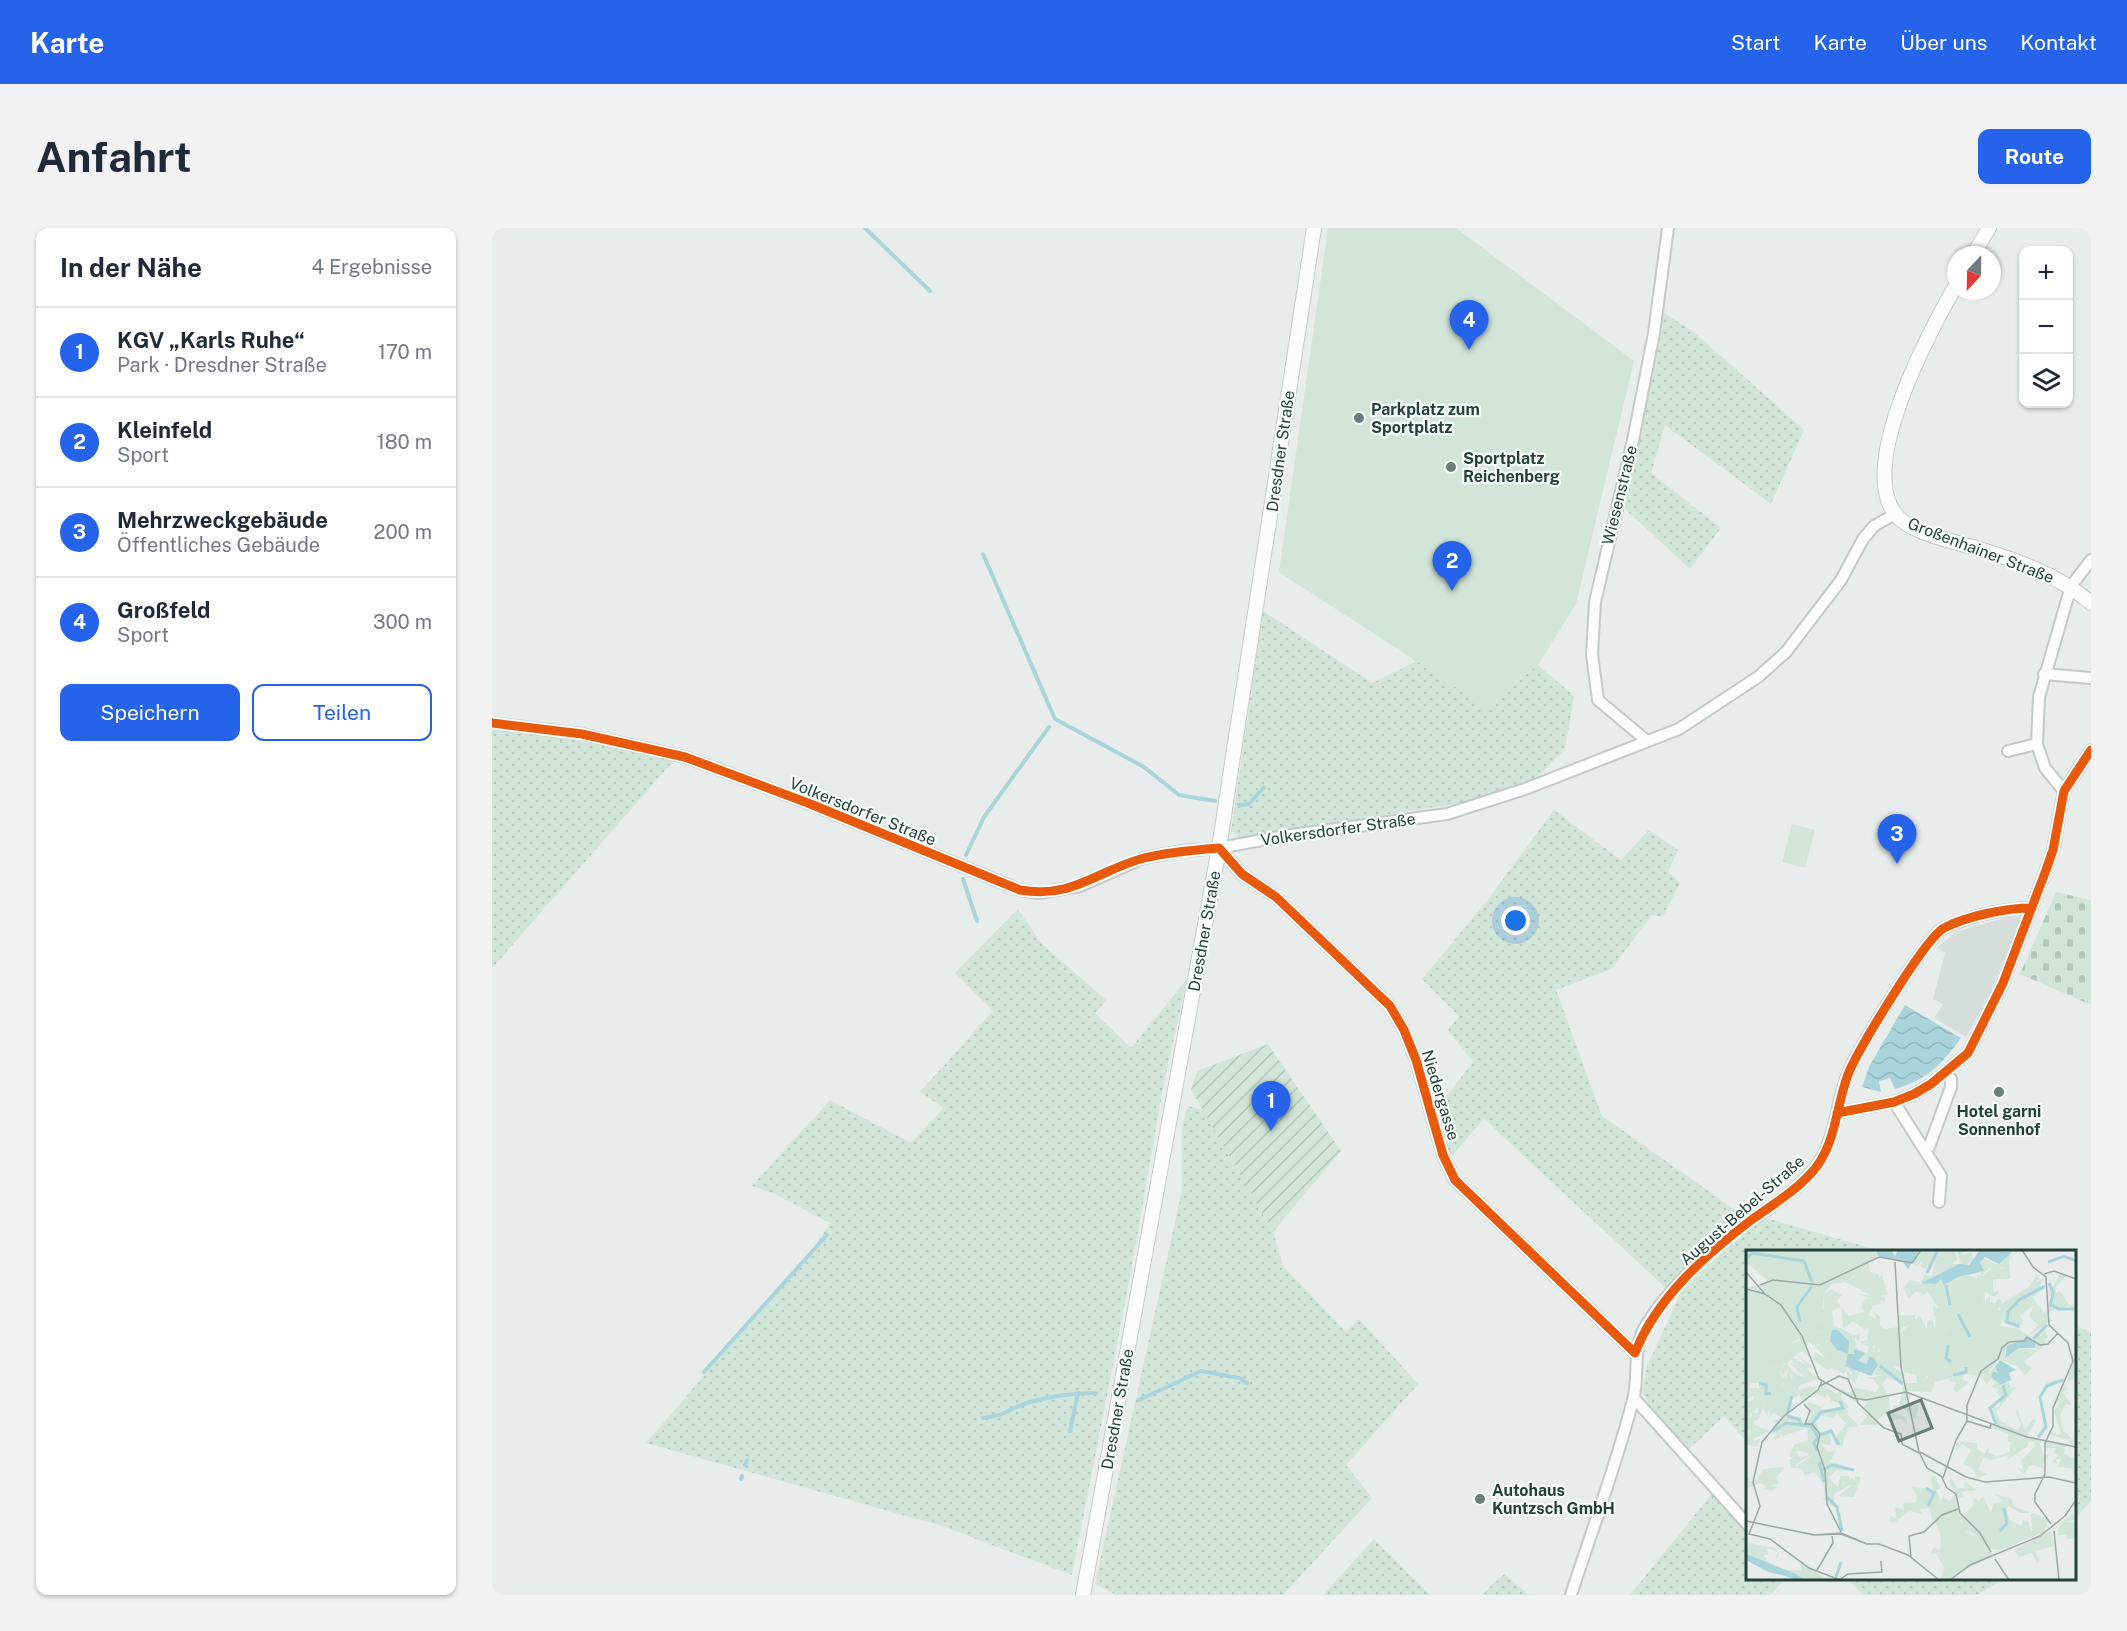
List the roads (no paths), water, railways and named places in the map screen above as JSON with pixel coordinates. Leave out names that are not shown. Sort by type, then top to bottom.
[{"type":"main road","name":"Dresdner Straße","points":[[1083,1595],[1219,848],[1314,228]]},
{"type":"main road","points":[[1978,246],[1989,228]]},
{"type":"main road","name":"Großenhainer Straße","points":[[1948,300],[1908,377],[1895,418],[1886,457],[1885,480],[1888,500],[1895,514],[1906,523],[1932,535],[2040,570],[2071,586],[2091,603]]},
{"type":"street","name":"Wiesenstraße","points":[[1647,741],[1598,700],[1592,654],[1600,572],[1633,440],[1652,343],[1668,228]]},
{"type":"street","name":"Volkersdorfer Straße","points":[[492,723],[582,734],[685,757],[808,803],[1020,890],[1038,893],[1080,886],[1143,858],[1447,814],[1525,789],[1679,729],[1758,677],[1786,652],[1840,580],[1863,539],[1874,526],[1895,514]]},
{"type":"street","points":[[2064,791],[2045,768],[2037,744],[2039,697],[2071,586],[2091,560]]},
{"type":"street","points":[[2044,674],[2091,678]]},
{"type":"street","points":[[2008,751],[2037,744]]},
{"type":"street","points":[[1837,1113],[1894,1102],[1914,1094],[1946,1073],[1968,1053],[2004,983],[2032,908],[2053,850],[2064,791],[2091,750]]},
{"type":"street","name":"Niedergasse","points":[[1219,848],[1242,874],[1276,897],[1390,1006],[1404,1030],[1416,1060],[1443,1155],[1455,1180],[1635,1353]]},
{"type":"street","name":"August-Bebel-Straße","points":[[1571,1595],[1634,1398],[1635,1353],[1650,1319],[1710,1254],[1772,1207],[1813,1171],[1825,1155],[1849,1071],[1915,960],[1929,942],[1943,928],[2010,908],[2032,908]]},
{"type":"street","points":[[1924,1149],[1929,1147],[1951,1088],[1951,1079],[1946,1073]]},
{"type":"street","points":[[1894,1102],[1941,1176],[1939,1202]]},
{"type":"street","points":[[1634,1398],[1746,1523]]},
{"type":"water","points":[[1905,1005],[1961,1038],[1940,1064],[1916,1081],[1895,1089],[1890,1078],[1879,1081],[1881,1092],[1862,1087],[1870,1065]]},
{"type":"waterway","points":[[865,228],[930,291]]},
{"type":"waterway","points":[[983,554],[1055,719],[1144,767],[1179,795],[1215,801]]},
{"type":"waterway","points":[[966,855],[984,817],[1049,727]]},
{"type":"waterway","points":[[1239,805],[1249,804],[1264,787]]},
{"type":"waterway","points":[[963,879],[977,921]]},
{"type":"waterway","points":[[704,1372],[827,1235]]},
{"type":"waterway","points":[[1139,1400],[1201,1371],[1239,1378],[1247,1383]]},
{"type":"waterway","points":[[1070,1431],[1078,1393]]},
{"type":"waterway","points":[[983,1418],[996,1416],[1044,1398],[1096,1393]]},
{"type":"waterway","points":[[745,1465],[747,1460]]},
{"type":"place","name":"Großfeld","points":[[1469,350]]},
{"type":"place","name":"Parkplatz zum Sportplatz","points":[[1359,418]]},
{"type":"place","name":"Sportplatz Reichenberg","points":[[1451,467]]},
{"type":"place","name":"Kleinfeld","points":[[1452,591]]},
{"type":"place","name":"Mehrzweckgebäude","points":[[1897,864]]},
{"type":"place","name":"Hotel garni Sonnenhof","points":[[1999,1092]]},
{"type":"place","name":"KGV „Karls Ruhe“","points":[[1271,1131]]},
{"type":"place","name":"Autohaus Kuntzsch GmbH","points":[[1480,1499]]}]
